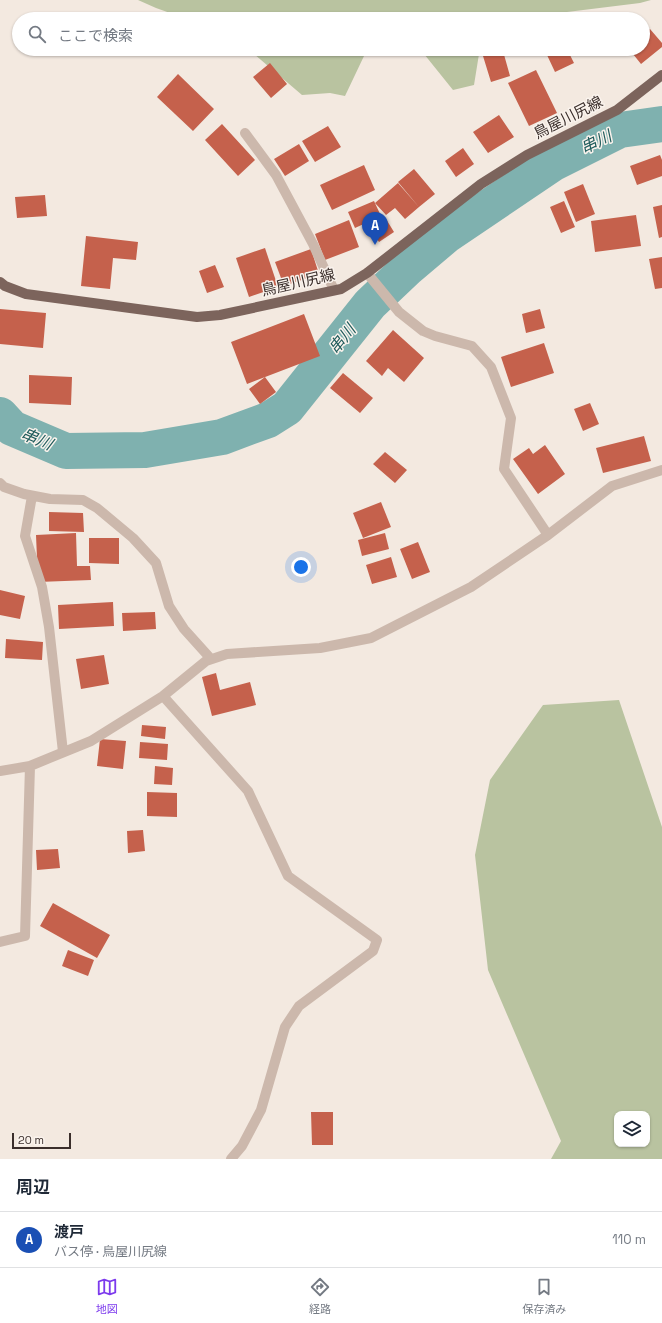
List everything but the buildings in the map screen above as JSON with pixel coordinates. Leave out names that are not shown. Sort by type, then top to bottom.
[{"type":"main road","name":"鳥屋川尻線","points":[[0,282],[5,286],[26,294],[196,317],[220,316],[341,289],[367,273],[481,184],[527,154],[617,110],[662,75]]},
{"type":"street","points":[[245,133],[276,175],[313,244],[334,290]]},
{"type":"street","points":[[367,273],[399,312],[423,331],[435,336],[472,346],[491,367],[511,418],[504,469],[548,535]]},
{"type":"street","points":[[0,771],[30,766],[91,741],[163,696],[206,661],[211,659],[227,654],[320,648],[371,638],[470,587],[548,535],[612,486],[662,470]]},
{"type":"street","points":[[0,483],[4,487],[32,496],[83,500],[97,508],[133,538],[156,563],[169,606],[180,623],[211,659]]},
{"type":"street","points":[[32,496],[25,536],[42,587],[49,627],[63,752]]},
{"type":"street","points":[[163,696],[248,791],[288,876],[377,940],[373,951],[299,1006],[285,1027],[261,1110],[242,1146],[231,1159]]},
{"type":"street","points":[[0,942],[25,936],[30,766]]},
{"type":"green space","points":[[138,0],[651,0],[640,3],[567,12],[167,12]]},
{"type":"green space","points":[[256,56],[364,56],[345,96],[330,93],[302,95]]},
{"type":"green space","points":[[426,56],[479,56],[474,85],[453,90]]},
{"type":"green space","points":[[619,700],[662,827],[662,1159],[551,1159],[561,1141],[488,970],[475,855],[490,780],[543,705]]},
{"type":"waterway","name":"串川","points":[[0,415],[12,428],[66,451],[145,450],[222,437],[268,420],[287,408],[370,304],[408,268],[447,235],[552,164],[620,130],[662,124]]},
{"type":"place","name":"渡戸","points":[[375,245]]}]
